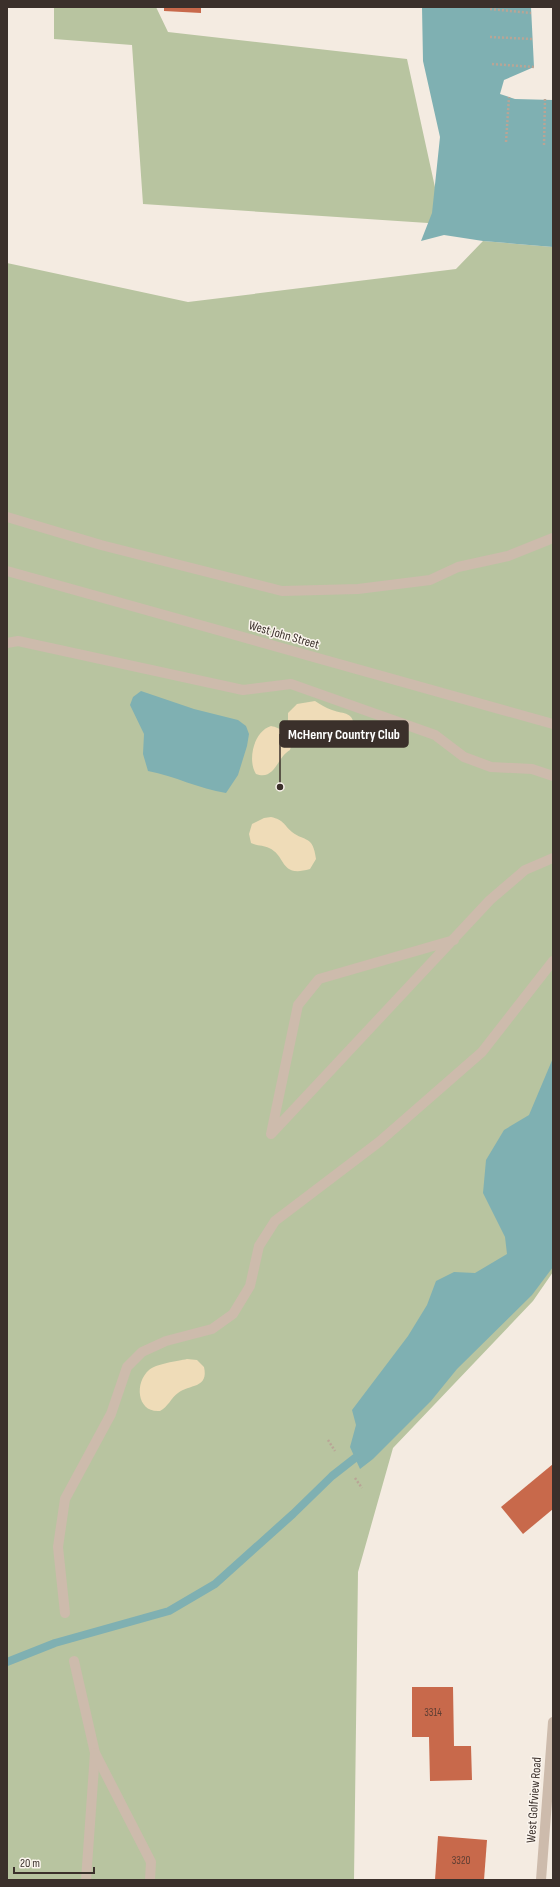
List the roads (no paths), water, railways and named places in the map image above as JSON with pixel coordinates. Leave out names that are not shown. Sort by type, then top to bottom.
[{"type":"street","points":[[7,517],[101,545],[282,591],[358,589],[430,580],[458,567],[508,556],[553,538]]},
{"type":"street","name":"West John Street","points":[[7,571],[553,724]]},
{"type":"street","points":[[7,639],[243,690],[291,684],[435,735],[464,757],[491,767],[532,769],[553,776]]},
{"type":"street","points":[[7,643],[18,641]]},
{"type":"street","points":[[454,940],[319,978],[298,1005],[271,1134],[454,940],[490,900],[526,870],[553,858]]},
{"type":"street","points":[[65,1613],[58,1547],[65,1499],[111,1414],[127,1367],[142,1352],[166,1341],[212,1329],[232,1314],[250,1286],[259,1246],[275,1221],[378,1142],[482,1052],[553,961]]},
{"type":"street","points":[[74,1661],[96,1753],[151,1862],[150,1880]]},
{"type":"street","name":"West Golfview Road","points":[[541,1880],[548,1843],[553,1722]]},
{"type":"street","points":[[86,1880],[96,1753]]},
{"type":"water","points":[[422,7],[531,7],[534,67],[504,80],[500,94],[515,99],[553,100],[553,247],[483,241],[444,235],[421,241],[432,213],[440,137],[423,61]]},
{"type":"water","points":[[141,691],[194,709],[238,720],[246,726],[249,734],[247,746],[238,775],[226,793],[206,789],[148,771],[143,754],[144,734],[130,705],[133,697]]},
{"type":"water","points":[[553,1058],[553,1267],[532,1295],[457,1369],[431,1401],[373,1459],[360,1469],[350,1447],[356,1425],[352,1410],[408,1336],[427,1305],[436,1281],[454,1272],[475,1273],[507,1254],[505,1237],[483,1193],[486,1160],[504,1130],[529,1115]]},
{"type":"waterway","points":[[7,1662],[55,1643],[169,1611],[215,1584],[293,1514],[332,1476],[355,1458]]},
{"type":"place","name":"McHenry Country Club","points":[[280,787]]}]
